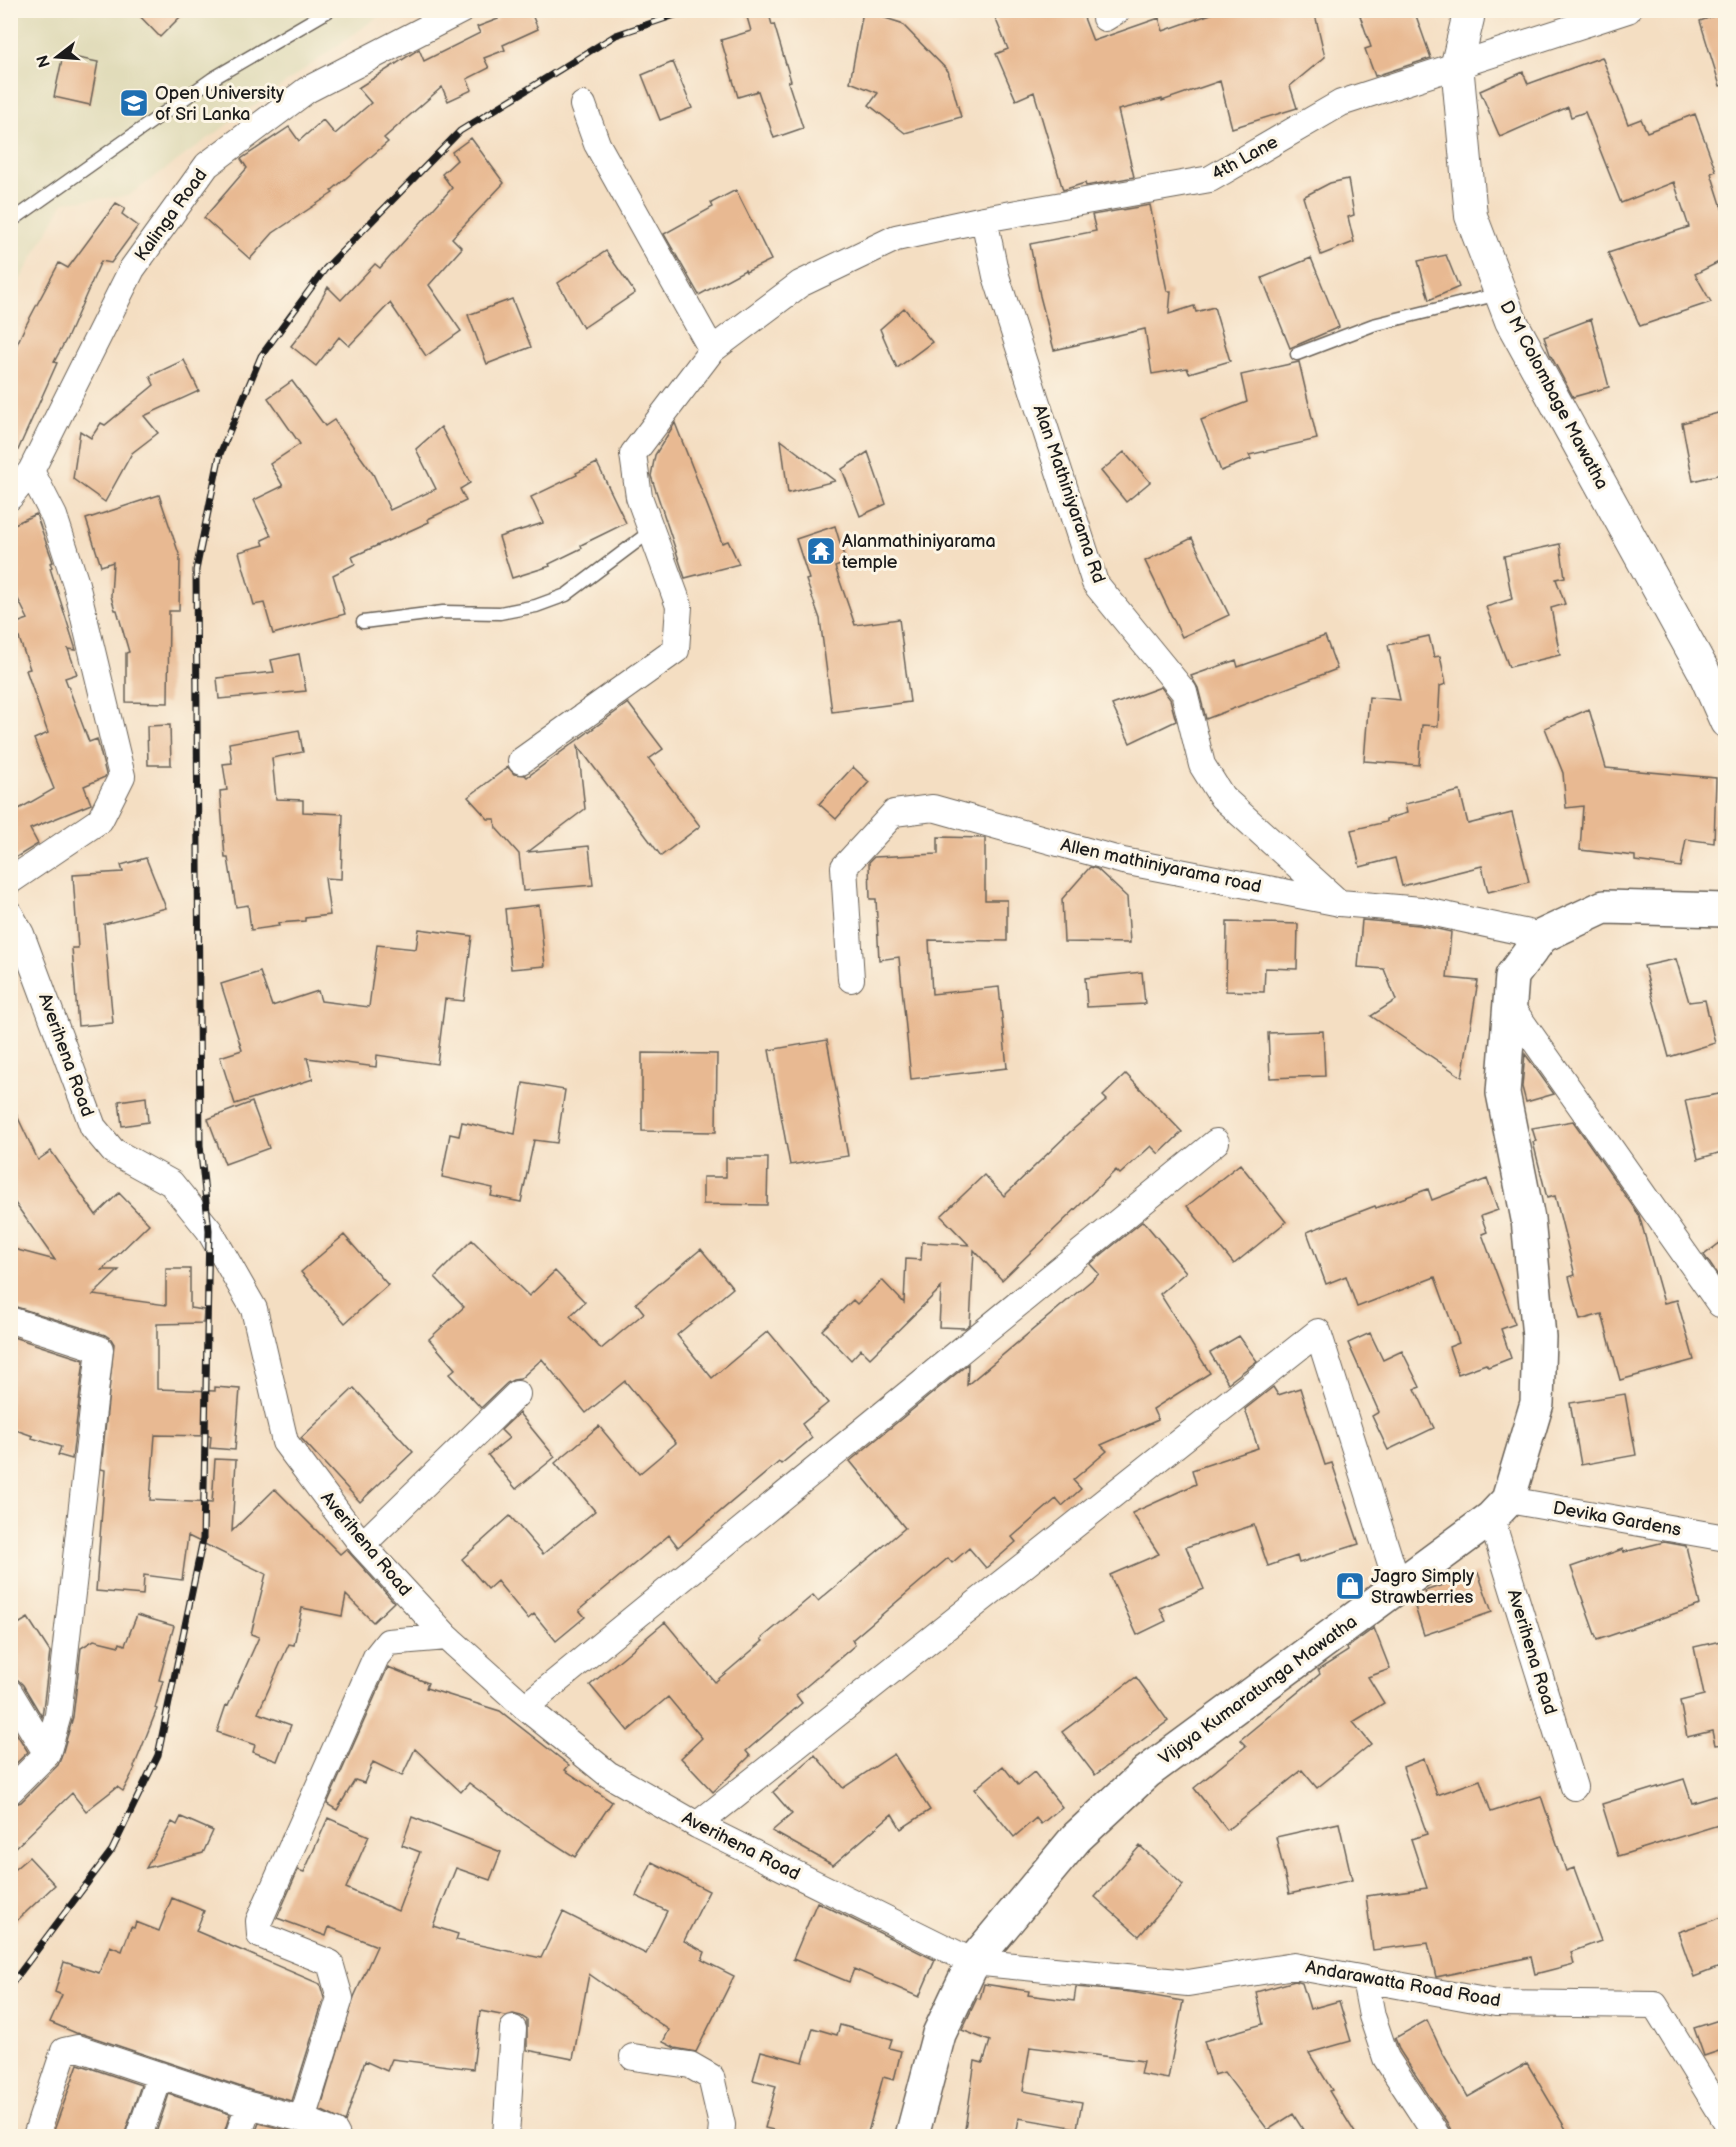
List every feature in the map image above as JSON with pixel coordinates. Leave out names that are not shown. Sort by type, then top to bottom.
[{"type":"main road","points":[[1499,1509],[1537,1403],[1539,1337],[1528,1219],[1503,1093],[1512,976],[1542,936],[1604,907],[1725,909]]},
{"type":"main road","name":"Vijaya Kumaratunga Mawatha","points":[[912,2136],[939,2034],[974,1962],[1076,1838],[1147,1772],[1398,1587],[1499,1509]]},
{"type":"street","name":"Kalinga Road","points":[[10,497],[31,471],[132,269],[207,165],[307,90],[462,10]]},
{"type":"street","name":"D M Colombage Mawatha","points":[[1465,10],[1467,18],[1457,64],[1471,216],[1511,321],[1703,670],[1725,722]]},
{"type":"street","name":"4th Lane","points":[[651,531],[639,497],[633,454],[712,350],[800,284],[896,238],[984,219],[1210,179],[1341,103],[1628,10]]},
{"type":"street","points":[[583,105],[597,144],[712,350]]},
{"type":"street","name":"Alan Mathiniyarama Rd","points":[[984,219],[996,276],[1095,583],[1184,692],[1202,765],[1222,797],[1340,903]]},
{"type":"street","points":[[10,881],[100,820],[122,776],[76,584],[54,516],[31,471]]},
{"type":"street","points":[[520,761],[676,650],[679,606],[651,531]]},
{"type":"street","name":"Allen mathiniyarama road","points":[[851,979],[844,867],[894,813],[933,808],[1123,861],[1340,903],[1421,910],[1542,936]]},
{"type":"street","name":"Averihena Road","points":[[10,914],[21,933],[93,1127],[113,1151],[171,1183],[209,1230],[254,1309],[285,1442],[362,1545],[447,1637],[525,1707],[608,1774],[697,1825],[974,1962]]},
{"type":"street","points":[[1509,1004],[1720,1304]]},
{"type":"street","points":[[525,1707],[1216,1142]]},
{"type":"street","points":[[10,1320],[100,1349],[58,1715],[47,1754],[10,1791]]},
{"type":"street","points":[[697,1825],[1318,1332],[1398,1587]]},
{"type":"street","points":[[362,1545],[517,1394]]},
{"type":"street","name":"Averihena Road","points":[[1499,1509],[1574,1787]]},
{"type":"street","name":"Devika Gardens","points":[[1499,1509],[1725,1538]]},
{"type":"street","points":[[302,2119],[340,1998],[330,1963],[260,1935],[259,1921],[376,1657],[388,1642],[447,1637]]},
{"type":"street","points":[[10,1693],[47,1754]]},
{"type":"street","name":"Andarawatta Road Road","points":[[974,1962],[1188,1983],[1294,1965],[1496,2002],[1656,2005],[1725,2121]]},
{"type":"street","points":[[1365,1978],[1372,2016],[1386,2058],[1437,2136]]},
{"type":"street","points":[[506,2136],[513,2029]]},
{"type":"street","points":[[36,2136],[64,2051],[78,2048],[249,2105],[302,2119],[335,2132],[337,2136]]},
{"type":"street","points":[[633,2057],[690,2065],[711,2077],[722,2125],[721,2136]]},
{"type":"street","points":[[139,2136],[160,2075]]},
{"type":"street","points":[[238,2136],[249,2105]]},
{"type":"lane","points":[[10,222],[212,79],[330,10]]},
{"type":"lane","points":[[1297,354],[1373,325],[1500,293]]},
{"type":"lane","points":[[363,622],[443,612],[500,613],[536,606],[566,596],[651,531]]},
{"type":"shaded area","name":"Open University of Sri Lanka","points":[[11,11],[386,11],[128,196],[64,202],[11,296]]},
{"type":"building","points":[[134,10],[187,10],[160,37]]},
{"type":"building","points":[[494,10],[530,10],[538,29],[503,45],[505,50],[484,58],[489,68],[467,79],[472,90],[448,101],[442,87],[384,138],[388,142],[331,191],[333,193],[273,233],[250,259],[204,218],[247,168],[241,159],[289,127],[299,141],[323,120],[335,134],[371,103],[358,88],[419,49],[424,61],[480,33],[477,27],[498,19]]},
{"type":"building","points":[[745,10],[768,10],[791,81],[788,82],[803,128],[774,138],[758,91],[738,97],[721,40],[751,31]]},
{"type":"building","points":[[992,10],[1081,10],[1093,41],[1159,18],[1163,31],[1222,10],[1314,10],[1325,57],[1290,86],[1297,108],[1232,128],[1220,81],[1162,101],[1162,99],[1118,110],[1134,177],[1086,186],[1085,183],[1063,190],[1034,92],[1016,100],[996,54],[1008,49]]},
{"type":"building","points":[[1358,10],[1414,10],[1431,58],[1375,76],[1365,49],[1371,47]]},
{"type":"building","points":[[863,11],[901,23],[948,71],[961,117],[905,133],[869,105],[878,93],[850,82]]},
{"type":"building","points":[[1725,12],[1725,85],[1720,86],[1700,21]]},
{"type":"building","points":[[63,55],[98,62],[90,105],[54,97]]},
{"type":"building","points":[[1602,57],[1628,124],[1641,119],[1647,132],[1695,114],[1716,171],[1711,173],[1725,217],[1725,259],[1695,274],[1711,302],[1640,326],[1608,253],[1689,227],[1674,182],[1621,203],[1585,112],[1571,117],[1568,107],[1500,137],[1480,91],[1523,72],[1528,84]]},
{"type":"building","points":[[673,62],[692,108],[660,120],[642,75]]},
{"type":"building","points":[[471,138],[504,183],[452,238],[462,248],[429,285],[461,331],[426,356],[390,303],[349,346],[339,337],[316,366],[291,346],[306,327],[328,287],[341,300],[375,264],[380,268],[452,188],[442,174],[457,160],[452,152]]},
{"type":"building","points":[[1348,179],[1354,215],[1348,217],[1354,242],[1321,255],[1303,197],[1330,183]]},
{"type":"building","points":[[736,190],[771,260],[746,272],[745,270],[699,295],[664,234],[713,207],[711,203]]},
{"type":"building","points":[[116,203],[125,208],[122,214],[138,226],[111,263],[101,261],[54,362],[57,363],[10,468],[10,359],[59,263],[68,268]]},
{"type":"building","points":[[1150,205],[1167,291],[1171,291],[1169,314],[1194,306],[1196,312],[1214,307],[1230,361],[1189,373],[1187,368],[1152,374],[1145,329],[1054,350],[1030,244],[1096,231],[1092,215]]},
{"type":"building","points":[[606,251],[635,293],[583,328],[558,283]]},
{"type":"building","points":[[1446,255],[1459,287],[1429,300],[1418,261]]},
{"type":"building","points":[[1311,258],[1339,327],[1290,348],[1262,278]]},
{"type":"building","points":[[512,299],[531,347],[487,364],[468,315]]},
{"type":"building","points":[[904,308],[932,342],[897,368],[880,329]]},
{"type":"building","points":[[1591,319],[1609,387],[1573,397],[1550,354],[1544,337]]},
{"type":"building","points":[[184,360],[199,391],[144,416],[158,433],[132,453],[105,502],[73,479],[80,431],[91,438],[101,423],[105,425],[154,385],[150,376]]},
{"type":"building","points":[[1299,362],[1317,439],[1249,455],[1251,459],[1221,471],[1201,420],[1247,402],[1241,375]]},
{"type":"building","points":[[292,381],[325,426],[334,420],[373,474],[390,510],[436,489],[416,449],[441,427],[470,483],[460,489],[466,501],[428,519],[429,522],[352,557],[355,564],[333,575],[345,614],[273,634],[264,603],[254,605],[239,552],[264,545],[262,540],[271,536],[254,500],[283,486],[270,464],[300,444],[268,398]]},
{"type":"building","points":[[1725,411],[1725,473],[1693,481],[1682,423]]},
{"type":"building","points":[[675,423],[722,543],[728,541],[739,564],[685,578],[651,476],[655,455]]},
{"type":"building","points":[[781,440],[835,481],[788,493]]},
{"type":"building","points":[[868,452],[886,504],[860,516],[842,469]]},
{"type":"building","points":[[1124,452],[1150,482],[1126,502],[1101,471]]},
{"type":"building","points":[[597,463],[626,523],[581,545],[582,548],[549,564],[550,566],[512,578],[499,537],[543,523],[531,497]]},
{"type":"building","points":[[159,495],[180,557],[179,611],[169,611],[168,703],[126,702],[126,653],[129,652],[111,596],[113,562],[101,566],[86,519]]},
{"type":"building","points":[[36,514],[53,562],[50,563],[52,567],[50,568],[76,650],[68,649],[77,674],[65,678],[89,742],[97,739],[106,774],[105,777],[84,786],[91,804],[30,829],[38,844],[10,861],[10,794],[19,809],[54,789],[34,739],[48,733],[26,670],[30,669],[14,624],[28,619],[10,583],[10,526]]},
{"type":"building","points":[[835,526],[846,563],[835,567],[855,625],[899,619],[910,702],[832,712],[820,619],[806,580],[809,579],[796,539]]},
{"type":"building","points":[[1192,538],[1229,615],[1182,637],[1145,561]]},
{"type":"building","points":[[1560,544],[1565,577],[1556,579],[1565,604],[1551,608],[1560,655],[1509,667],[1486,607],[1512,599],[1504,556]]},
{"type":"building","points":[[1325,636],[1337,669],[1206,719],[1198,688],[1191,676],[1236,660],[1238,667]]},
{"type":"building","points":[[1429,636],[1434,657],[1440,656],[1446,684],[1440,686],[1438,726],[1422,725],[1419,765],[1364,761],[1369,697],[1400,700],[1388,645]]},
{"type":"building","points":[[299,654],[306,691],[219,699],[217,678],[274,672],[271,660]]},
{"type":"building","points":[[1161,687],[1170,699],[1176,721],[1130,743],[1112,705]]},
{"type":"building","points":[[628,703],[663,749],[649,759],[700,826],[661,856],[578,746],[585,809],[528,852],[589,846],[593,885],[523,891],[519,854],[496,828],[495,819],[488,819],[468,797],[508,767],[514,774],[527,777]]},
{"type":"building","points":[[1589,709],[1606,768],[1716,778],[1714,843],[1686,839],[1681,867],[1635,861],[1635,856],[1580,850],[1583,806],[1566,808],[1563,773],[1545,728]]},
{"type":"building","points":[[170,725],[171,765],[148,765],[147,726]]},
{"type":"building","points":[[299,730],[303,752],[272,758],[276,799],[303,800],[303,812],[343,814],[341,879],[325,878],[330,915],[305,918],[305,921],[278,923],[279,926],[251,930],[248,905],[236,907],[228,858],[225,858],[220,791],[227,790],[223,764],[232,763],[229,743]]},
{"type":"building","points":[[853,767],[869,782],[836,819],[819,804]]},
{"type":"building","points":[[1460,791],[1468,824],[1512,813],[1529,882],[1488,892],[1482,866],[1402,886],[1395,858],[1360,867],[1351,830],[1386,822],[1386,819],[1407,813],[1405,804]]},
{"type":"building","points":[[938,837],[985,838],[985,900],[1007,900],[1007,941],[929,940],[932,994],[999,987],[1007,1068],[911,1079],[899,957],[879,960],[876,899],[870,899],[869,862],[874,857],[938,854]]},
{"type":"building","points":[[146,858],[166,908],[104,924],[113,1023],[78,1026],[72,948],[78,948],[73,875],[123,872],[121,865]]},
{"type":"building","points":[[1090,867],[1097,869],[1127,897],[1130,943],[1064,942],[1062,899]]},
{"type":"building","points":[[539,905],[545,966],[511,969],[505,909]]},
{"type":"building","points":[[1362,920],[1419,925],[1451,932],[1447,978],[1478,981],[1462,1077],[1371,1016],[1396,1000],[1384,969],[1358,967]]},
{"type":"building","points":[[1227,922],[1298,924],[1297,969],[1265,968],[1264,992],[1226,991]]},
{"type":"building","points":[[419,929],[472,936],[464,1001],[445,999],[437,1064],[377,1055],[376,1067],[307,1058],[313,1079],[235,1104],[220,1057],[242,1050],[221,984],[260,972],[272,1006],[318,991],[321,1001],[369,1007],[377,945],[416,949]]},
{"type":"building","points":[[1676,959],[1689,1002],[1705,1000],[1715,1043],[1669,1057],[1644,966]]},
{"type":"building","points":[[1142,972],[1145,1004],[1087,1007],[1085,978]]},
{"type":"building","points":[[1323,1031],[1325,1076],[1270,1078],[1268,1033]]},
{"type":"building","points":[[827,1040],[848,1156],[790,1165],[769,1050]]},
{"type":"building","points":[[642,1053],[717,1054],[716,1132],[642,1131]]},
{"type":"building","points":[[1525,1054],[1554,1094],[1526,1102],[1522,1087]]},
{"type":"building","points":[[1126,1074],[1182,1132],[1159,1154],[1151,1146],[1120,1174],[1116,1170],[1002,1280],[974,1250],[970,1324],[965,1328],[939,1327],[941,1288],[870,1358],[861,1349],[851,1360],[822,1330],[853,1300],[857,1304],[882,1280],[904,1303],[906,1259],[921,1260],[922,1242],[969,1245],[941,1216],[984,1175],[1004,1196],[1070,1132],[1107,1100],[1103,1096]]},
{"type":"building","points":[[523,1083],[565,1090],[557,1143],[534,1140],[521,1202],[491,1196],[493,1188],[442,1177],[450,1134],[459,1136],[462,1122],[515,1134]]},
{"type":"building","points":[[1725,1093],[1725,1151],[1698,1159],[1685,1100]]},
{"type":"building","points":[[146,1097],[148,1122],[122,1126],[119,1101]]},
{"type":"building","points":[[10,1101],[38,1160],[51,1151],[96,1215],[119,1193],[149,1224],[102,1270],[119,1270],[93,1295],[166,1305],[166,1269],[190,1269],[190,1308],[204,1310],[203,1323],[157,1324],[157,1389],[215,1391],[215,1387],[240,1389],[235,1450],[210,1448],[211,1436],[155,1435],[150,1500],[212,1503],[215,1459],[236,1460],[232,1531],[275,1489],[340,1554],[346,1549],[394,1602],[373,1622],[346,1595],[342,1616],[302,1608],[294,1645],[289,1644],[258,1713],[291,1725],[277,1761],[253,1752],[255,1745],[217,1732],[226,1705],[228,1706],[259,1637],[251,1634],[266,1574],[188,1536],[182,1580],[144,1575],[143,1595],[96,1591],[105,1470],[101,1469],[114,1344],[105,1335],[10,1305],[10,1248],[55,1260],[10,1196]]},
{"type":"building","points":[[252,1102],[269,1148],[225,1164],[208,1119]]},
{"type":"building","points":[[1573,1121],[1639,1215],[1664,1303],[1677,1300],[1694,1360],[1620,1380],[1602,1314],[1580,1320],[1569,1277],[1575,1275],[1555,1196],[1547,1198],[1533,1142],[1536,1141],[1532,1128]]},
{"type":"building","points":[[726,1158],[768,1158],[767,1205],[703,1204],[703,1177],[726,1177]]},
{"type":"building","points":[[1240,1164],[1286,1222],[1234,1264],[1187,1206]]},
{"type":"building","points":[[1487,1179],[1498,1210],[1481,1216],[1487,1232],[1482,1234],[1515,1324],[1501,1329],[1511,1358],[1488,1367],[1486,1364],[1458,1374],[1449,1347],[1459,1343],[1435,1277],[1357,1307],[1346,1276],[1326,1284],[1307,1232],[1428,1189],[1432,1200]]},
{"type":"building","points":[[1143,1221],[1186,1272],[1160,1294],[1210,1373],[1153,1409],[1158,1420],[1101,1445],[1107,1451],[1073,1480],[1081,1489],[1062,1506],[1056,1499],[1012,1537],[1016,1542],[986,1568],[969,1548],[952,1563],[948,1558],[852,1640],[855,1645],[796,1695],[802,1703],[746,1751],[750,1756],[713,1792],[681,1758],[702,1738],[668,1697],[628,1731],[590,1685],[665,1622],[715,1682],[813,1595],[818,1601],[905,1528],[850,1461],[968,1364],[967,1385],[1099,1274],[1090,1264]]},
{"type":"building","points":[[344,1235],[388,1285],[345,1323],[301,1272]]},
{"type":"building","points":[[1725,1239],[1725,1286],[1704,1255]]},
{"type":"building","points":[[472,1240],[529,1296],[555,1271],[585,1302],[570,1316],[601,1349],[644,1313],[636,1303],[701,1249],[733,1288],[677,1335],[712,1378],[768,1331],[828,1403],[802,1424],[812,1438],[781,1464],[779,1462],[678,1547],[669,1535],[579,1610],[585,1617],[556,1641],[534,1614],[528,1619],[497,1581],[488,1589],[462,1559],[510,1516],[543,1554],[595,1511],[555,1463],[599,1426],[639,1474],[676,1443],[625,1381],[586,1413],[542,1359],[520,1379],[507,1383],[481,1408],[449,1374],[455,1369],[429,1339],[464,1307],[435,1277]]},
{"type":"building","points":[[1370,1333],[1383,1360],[1402,1351],[1420,1387],[1415,1389],[1434,1428],[1388,1450],[1372,1416],[1379,1412],[1348,1343]]},
{"type":"building","points":[[1239,1336],[1257,1361],[1228,1383],[1210,1353]]},
{"type":"building","points":[[13,1337],[84,1360],[72,1459],[58,1455],[61,1447],[10,1428],[10,1343]]},
{"type":"building","points":[[1273,1387],[1278,1395],[1300,1388],[1325,1465],[1332,1463],[1359,1544],[1299,1563],[1297,1556],[1268,1566],[1254,1525],[1186,1547],[1204,1589],[1160,1608],[1166,1621],[1137,1635],[1110,1575],[1159,1554],[1132,1513],[1196,1484],[1192,1470],[1258,1448],[1245,1409]]},
{"type":"building","points":[[354,1388],[413,1452],[360,1502],[301,1438]]},
{"type":"building","points":[[1625,1394],[1636,1455],[1581,1465],[1570,1403]]},
{"type":"building","points":[[519,1413],[555,1457],[516,1489],[488,1455],[509,1438],[501,1430]]},
{"type":"building","points":[[1664,1542],[1686,1546],[1700,1605],[1597,1640],[1571,1567],[1623,1549],[1624,1552]]},
{"type":"building","points":[[1478,1573],[1492,1612],[1424,1635],[1415,1607],[1429,1602],[1425,1591]]},
{"type":"building","points":[[137,1615],[174,1626],[159,1680],[163,1681],[155,1708],[157,1709],[135,1768],[123,1791],[117,1787],[86,1811],[72,1793],[10,1853],[10,1806],[21,1802],[58,1765],[61,1758],[73,1717],[81,1648],[94,1640],[119,1646],[120,1643],[125,1645]]},
{"type":"building","points":[[28,1618],[50,1652],[42,1717],[23,1685],[18,1680],[10,1678],[10,1629]]},
{"type":"building","points":[[1374,1628],[1390,1669],[1368,1677],[1384,1703],[1353,1722],[1371,1744],[1317,1788],[1302,1770],[1227,1830],[1194,1788],[1246,1746],[1240,1740],[1320,1674],[1318,1670],[1348,1651],[1347,1648]]},
{"type":"building","points":[[1725,1640],[1725,1744],[1715,1745],[1712,1731],[1687,1737],[1680,1701],[1704,1695],[1694,1647]]},
{"type":"building","points":[[388,1667],[428,1683],[426,1688],[500,1711],[569,1765],[565,1770],[612,1802],[575,1857],[525,1825],[469,1783],[461,1792],[415,1749],[402,1776],[373,1762],[364,1783],[355,1780],[337,1810],[327,1804]]},
{"type":"building","points":[[1136,1677],[1168,1721],[1095,1775],[1062,1732]]},
{"type":"building","points":[[10,1723],[28,1752],[10,1769]]},
{"type":"building","points":[[894,1754],[930,1810],[901,1829],[892,1814],[833,1865],[772,1831],[792,1814],[773,1792],[815,1755],[843,1788]]},
{"type":"building","points":[[1424,1759],[1437,1795],[1480,1780],[1491,1812],[1541,1796],[1566,1871],[1574,1868],[1601,1941],[1571,1952],[1574,1964],[1535,1974],[1531,1957],[1436,1977],[1428,1943],[1373,1950],[1366,1896],[1427,1888],[1411,1839],[1427,1834],[1403,1767]]},
{"type":"building","points":[[1003,1766],[1018,1785],[1034,1772],[1062,1807],[1041,1824],[1036,1818],[1014,1837],[975,1789]]},
{"type":"building","points":[[1684,1779],[1692,1803],[1725,1793],[1725,1823],[1618,1856],[1602,1804]]},
{"type":"building","points":[[181,1817],[213,1831],[203,1853],[146,1868],[172,1822],[177,1825]]},
{"type":"building","points":[[412,1817],[501,1852],[490,1880],[456,1868],[433,1926],[458,1934],[456,1940],[541,1958],[563,1912],[646,1954],[667,1911],[636,1896],[652,1862],[709,1891],[684,1941],[705,1952],[702,1960],[734,1976],[696,2052],[675,2048],[663,2042],[669,2030],[589,1974],[573,2059],[527,2050],[527,2020],[521,2016],[513,2014],[506,2016],[480,2011],[473,2069],[392,2059],[387,2071],[365,2061],[345,2122],[320,2110],[354,1997],[377,1946],[329,1927],[326,1936],[277,1918],[298,1870],[304,1872],[328,1818],[369,1836],[346,1888],[398,1911],[420,1852],[402,1845]]},
{"type":"building","points":[[1339,1823],[1352,1880],[1289,1894],[1276,1837]]},
{"type":"building","points":[[1140,1846],[1183,1885],[1139,1936],[1095,1897]]},
{"type":"building","points":[[29,1857],[55,1885],[10,1927],[10,1873]]},
{"type":"building","points":[[172,1898],[204,1911],[196,1931],[320,1984],[324,1998],[292,2101],[253,2091],[76,2033],[50,2022],[62,1995],[55,1992],[64,1962],[99,1973],[110,1946],[122,1951],[131,1927],[134,1928],[136,1922],[159,1931]]},
{"type":"building","points":[[817,1902],[935,1960],[919,1997],[854,1969],[849,1982],[793,1959]]},
{"type":"building","points":[[1725,1916],[1725,1965],[1694,1977],[1678,1932]]},
{"type":"building","points":[[1295,1981],[1302,1983],[1310,2009],[1339,2001],[1351,2041],[1309,2053],[1357,2136],[1307,2136],[1293,2114],[1268,2130],[1224,2072],[1214,2075],[1204,2041],[1263,2024],[1256,1992]]},
{"type":"building","points":[[984,1984],[1029,1991],[1028,1995],[1074,2001],[1076,1987],[1131,1992],[1183,2001],[1168,2079],[1140,2074],[1143,2061],[1030,2047],[1023,2091],[1082,2102],[1077,2128],[1019,2118],[1016,2136],[964,2136],[975,2061],[983,2063],[990,2041],[962,2030],[977,1998],[980,1999]]},
{"type":"building","points":[[1725,2018],[1725,2049],[1704,2056],[1694,2028]]},
{"type":"building","points":[[1427,2020],[1468,2097],[1527,2063],[1570,2136],[1452,2136],[1450,2128],[1400,2051],[1395,2038]]},
{"type":"building","points":[[840,2025],[892,2039],[889,2048],[901,2051],[894,2080],[883,2077],[867,2136],[798,2136],[765,2128],[776,2086],[753,2080],[761,2051],[803,2062],[813,2028],[837,2035]]},
{"type":"building","points":[[78,2064],[141,2085],[124,2136],[52,2136]]},
{"type":"building","points":[[169,2094],[230,2114],[223,2136],[155,2136]]},
{"type":"building","points":[[259,2123],[297,2133],[306,2136],[254,2136]]},
{"type":"railway","points":[[10,1986],[112,1850],[158,1755],[203,1539],[209,1230],[200,1145],[196,570],[220,454],[261,356],[325,269],[460,131],[616,35],[690,10]]},
{"type":"place","name":"Open University of Sri Lanka","points":[[134,103]]},
{"type":"place","name":"Alanmathiniyarama temple","points":[[821,551]]},
{"type":"place","name":"Jagro Simply Strawberries","points":[[1350,1586]]}]
